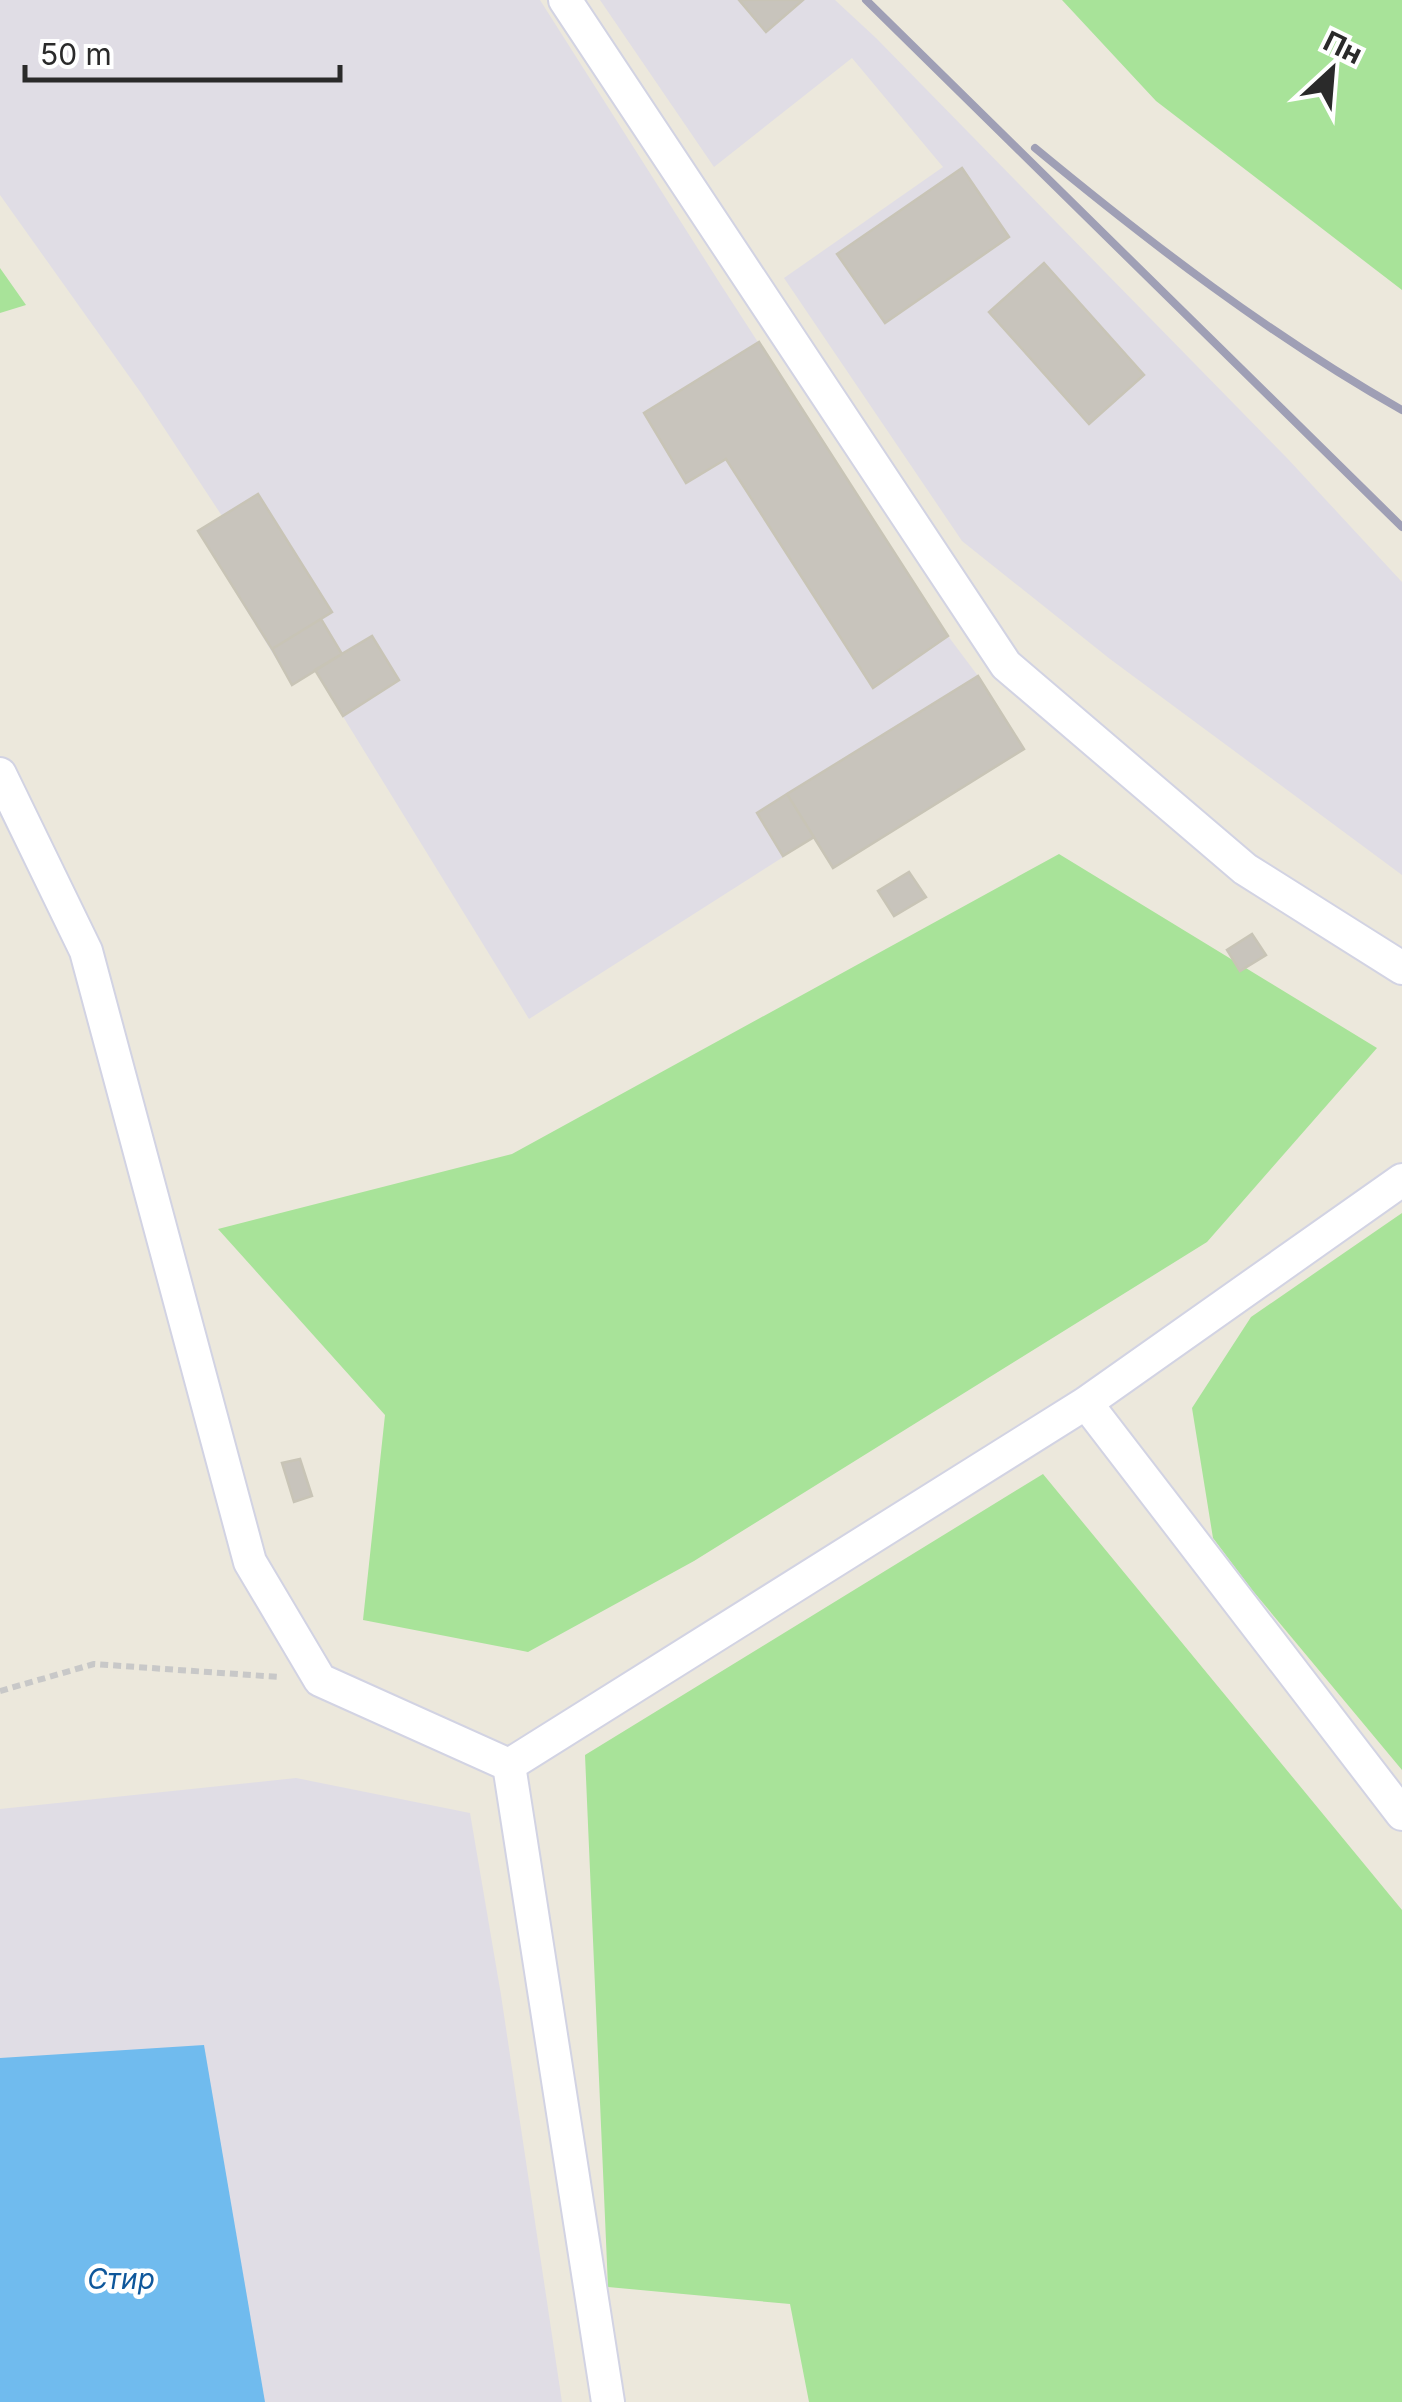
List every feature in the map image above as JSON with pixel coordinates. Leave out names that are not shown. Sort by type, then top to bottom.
[{"type":"street","points":[[565,0],[1006,665],[1245,869],[1402,968]]},
{"type":"street","points":[[0,774],[86,951],[250,1562],[320,1680],[508,1766]]},
{"type":"street","points":[[508,1766],[1086,1403],[1402,1180]]},
{"type":"street","points":[[1086,1403],[1402,1814]]},
{"type":"street","points":[[508,1766],[608,2402]]},
{"type":"path","points":[[0,1692],[94,1664],[320,1680]]},
{"type":"shaded area","points":[[0,0],[540,0],[1024,749],[833,868],[813,838],[529,1019],[315,671],[292,685],[198,531],[222,516],[141,393],[0,195]]},
{"type":"shaded area","points":[[600,0],[835,0],[1287,458],[1402,582],[1402,875],[1110,659],[962,541],[784,278],[943,167],[852,58],[714,167]]},
{"type":"shaded area","points":[[296,1778],[470,1813],[562,2402],[0,2402],[0,1809]]},
{"type":"green space","points":[[1062,0],[1402,0],[1402,290],[1156,101]]},
{"type":"green space","points":[[0,268],[26,305],[0,313]]},
{"type":"green space","points":[[1059,854],[1377,1048],[1207,1242],[694,1561],[528,1652],[363,1620],[385,1415],[218,1229],[512,1154]]},
{"type":"green space","points":[[1402,1213],[1402,1770],[1213,1538],[1192,1408],[1251,1317]]},
{"type":"green space","points":[[1043,1474],[1402,1910],[1402,2402],[809,2402],[790,2304],[608,2287],[585,1755]]},
{"type":"water","name":"Стир","points":[[204,2045],[265,2402],[0,2402],[0,2058]]},
{"type":"building","points":[[739,0],[803,0],[766,32]]},
{"type":"building","points":[[962,168],[1009,237],[885,323],[837,254]]},
{"type":"building","points":[[1044,263],[1144,375],[1089,424],[989,312]]},
{"type":"building","points":[[759,342],[948,636],[873,688],[726,459],[686,483],[644,413]]},
{"type":"building","points":[[258,494],[332,612],[272,649],[198,531]]},
{"type":"building","points":[[321,619],[342,654],[292,685],[272,649]]},
{"type":"building","points":[[372,636],[399,680],[343,716],[315,670]]},
{"type":"building","points":[[978,676],[1024,749],[833,868],[787,794]]},
{"type":"building","points":[[787,794],[814,837],[783,856],[757,813]]},
{"type":"building","points":[[909,872],[926,897],[894,916],[878,891]]},
{"type":"building","points":[[1252,934],[1266,955],[1240,971],[1227,950]]},
{"type":"building","points":[[300,1459],[312,1496],[294,1502],[282,1463]]},
{"type":"railway","points":[[866,0],[1402,527]]},
{"type":"railway","points":[[1035,148],[1212,287],[1402,410]]}]
